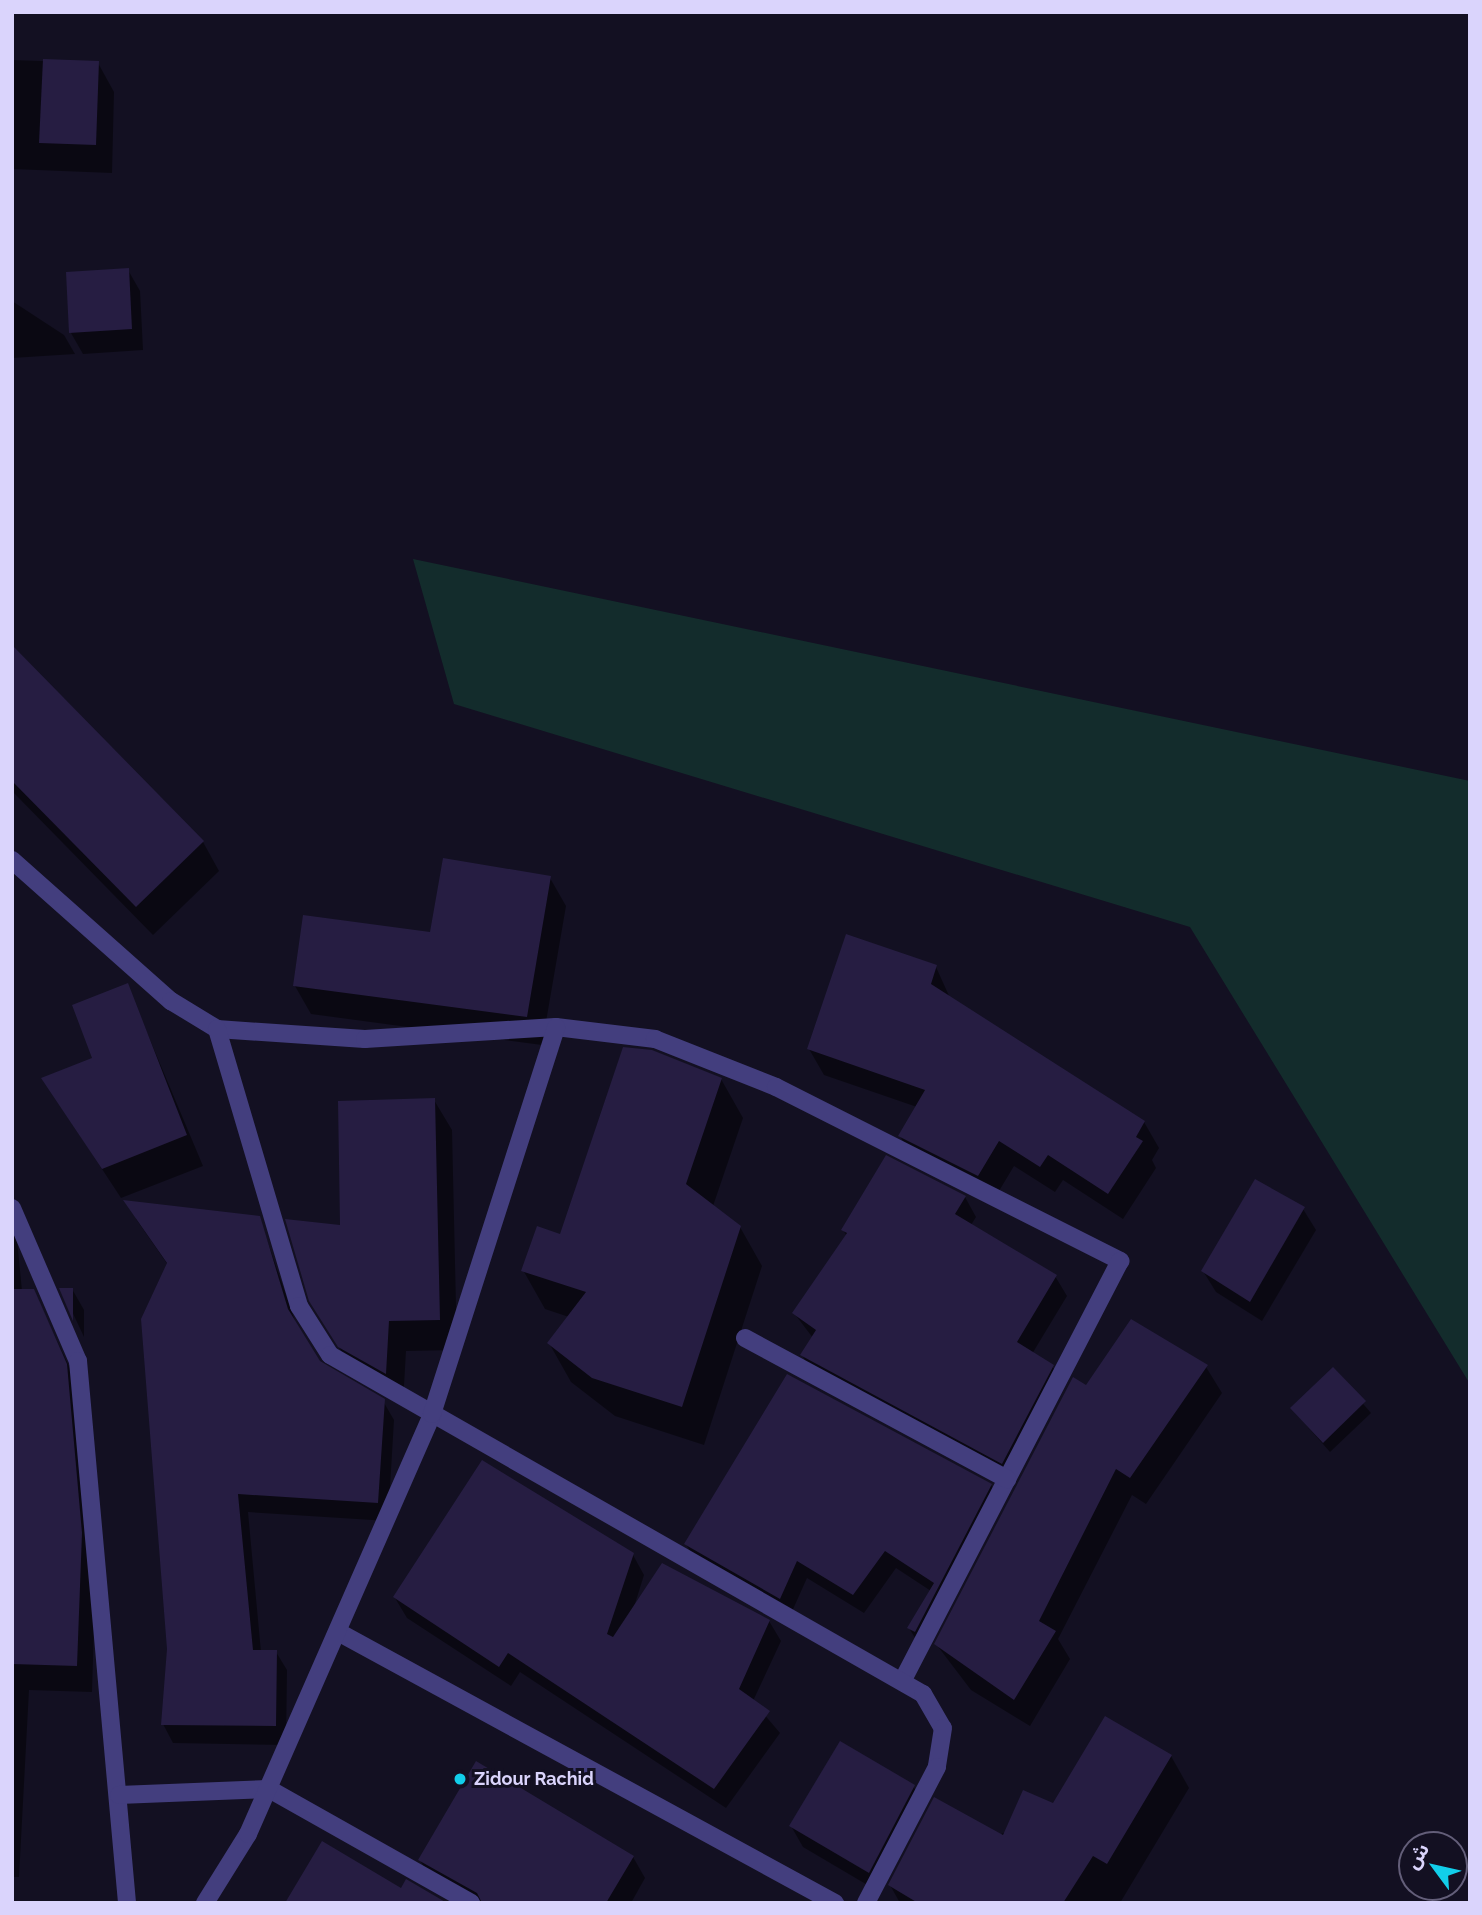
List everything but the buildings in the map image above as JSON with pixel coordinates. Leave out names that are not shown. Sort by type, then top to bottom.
[{"type":"street","points":[[12,860],[171,1001],[217,1029],[365,1039],[556,1027],[655,1039],[776,1087],[1120,1261],[903,1680]]},
{"type":"street","points":[[205,1903],[269,1789],[340,1633],[432,1414],[556,1027]]},
{"type":"street","points":[[217,1029],[299,1306],[330,1355],[903,1680],[923,1694],[943,1728],[937,1767],[866,1903]]},
{"type":"street","points":[[12,1208],[78,1361],[127,1903]]},
{"type":"street","points":[[745,1338],[1007,1479]]},
{"type":"street","points":[[340,1633],[835,1903]]},
{"type":"street","points":[[119,1795],[269,1789],[471,1903]]},
{"type":"green space","points":[[413,559],[1470,781],[1470,1384],[1190,927],[454,704]]},
{"type":"place","name":"Zidour Rachid","points":[[460,1779]]}]
